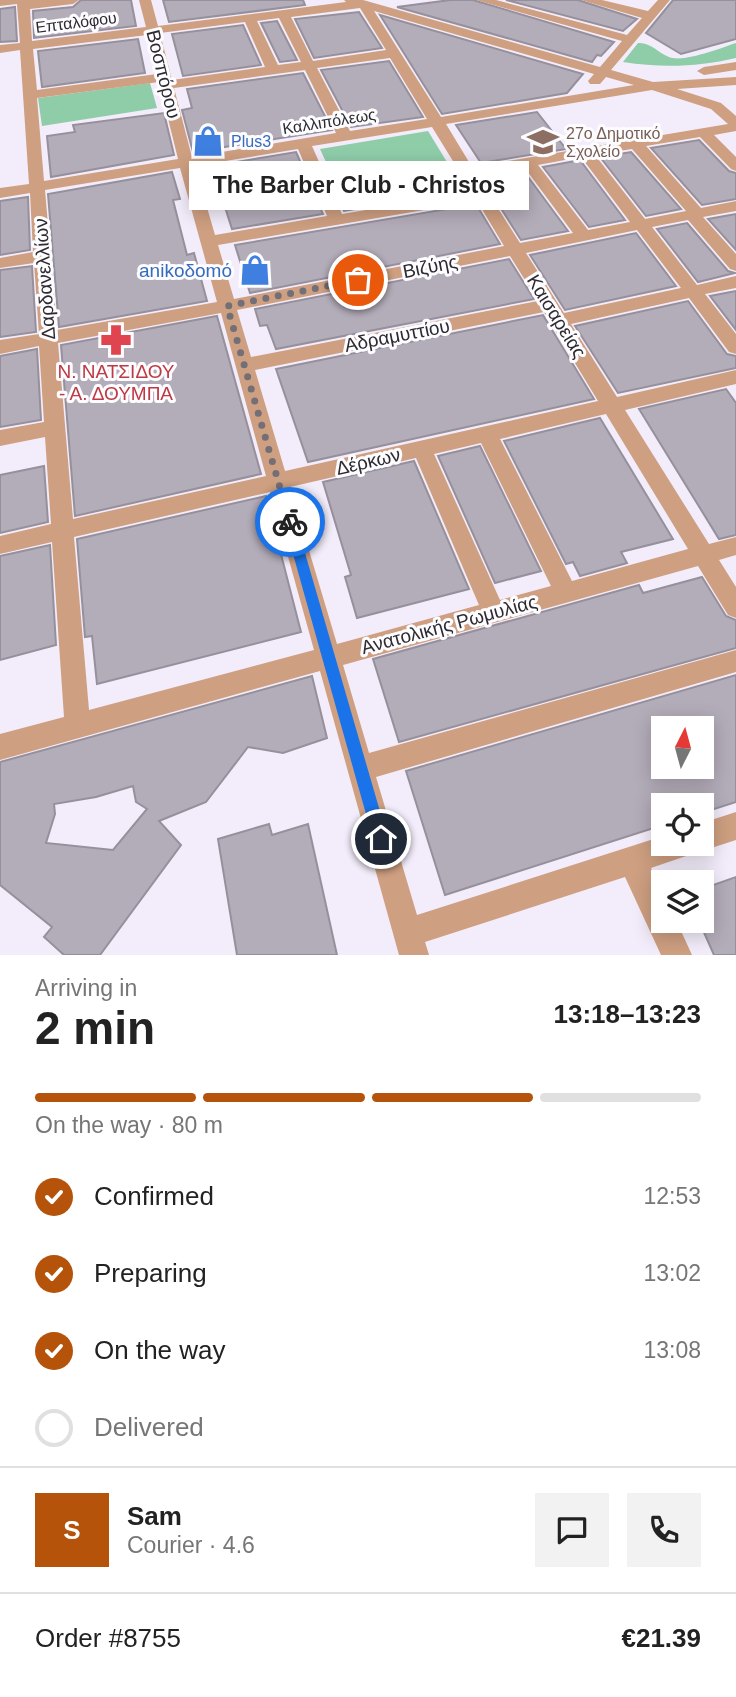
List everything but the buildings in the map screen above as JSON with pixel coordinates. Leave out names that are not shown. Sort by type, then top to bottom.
[{"type":"street","points":[[0,2],[73,0]]},
{"type":"street","name":"Βοσπόρου","points":[[145,0],[186,162],[211,241],[227,306],[411,944]]},
{"type":"street","points":[[482,0],[631,40]]},
{"type":"street","points":[[591,0],[651,16]]},
{"type":"street","points":[[581,97],[664,0]]},
{"type":"street","points":[[362,1],[408,17],[653,86],[719,108],[736,125]]},
{"type":"street","name":"Επταλόφου","points":[[0,49],[283,14],[329,4],[362,1]]},
{"type":"street","name":"Καισαρείας","points":[[362,1],[736,608]]},
{"type":"street","name":"Δαρδανελλίων","points":[[22,2],[77,726]]},
{"type":"street","points":[[283,14],[345,136]]},
{"type":"street","points":[[377,25],[385,18],[408,17]]},
{"type":"street","points":[[249,18],[273,70]]},
{"type":"street","points":[[30,95],[273,70],[395,53]]},
{"type":"street","points":[[604,71],[691,72],[736,66]]},
{"type":"street","name":"Καλλιπόλεως","points":[[0,192],[653,86],[736,81]]},
{"type":"street","points":[[468,172],[736,125]]},
{"type":"street","points":[[703,132],[736,166]]},
{"type":"street","points":[[303,143],[337,220]]},
{"type":"street","points":[[636,144],[736,265]]},
{"type":"street","points":[[585,152],[736,347]]},
{"type":"street","points":[[528,162],[584,236]]},
{"type":"street","points":[[211,241],[482,195]]},
{"type":"street","name":"Βιζύης","points":[[0,347],[227,306],[736,206]]},
{"type":"street","points":[[0,263],[42,256]]},
{"type":"street","name":"Αδραμυττίου","points":[[244,365],[555,312],[694,292],[736,282]]},
{"type":"street","name":"Δέρκων","points":[[0,545],[612,405],[732,384]]},
{"type":"street","points":[[0,439],[55,428]]},
{"type":"street","points":[[487,434],[566,592]]},
{"type":"street","points":[[422,449],[494,612]]},
{"type":"street","name":"Ανατολικής Ρωμυλίας","points":[[0,747],[736,546]]},
{"type":"street","points":[[360,769],[736,661]]},
{"type":"street","points":[[714,833],[736,826]]},
{"type":"street","points":[[411,944],[651,854]]},
{"type":"street","points":[[632,860],[677,955]]},
{"type":"green space","points":[[638,43],[647,44],[669,57],[683,58],[736,43],[736,58],[680,66],[623,62]]},
{"type":"green space","points":[[150,83],[157,108],[42,126],[38,98]]},
{"type":"green space","points":[[428,131],[450,167],[337,186],[320,149]]},
{"type":"way so far","points":[[290,522],[227,306],[358,280]]},
{"type":"place","name":"Plus3","points":[[208,141]]},
{"type":"place","name":"27ο Δημοτικό Σχολείο","points":[[543,142]]},
{"type":"place","name":"anikoδomό","points":[[255,270]]},
{"type":"place","name":"The Barber Club - Christos","points":[[358,280]]},
{"type":"place","name":"Ν. ΝΑΤΣΙΔΟΥ - Α. ΔΟΥΜΠΑ","points":[[116,340]]},
{"type":"route","points":[[290,522],[381,839]]}]
